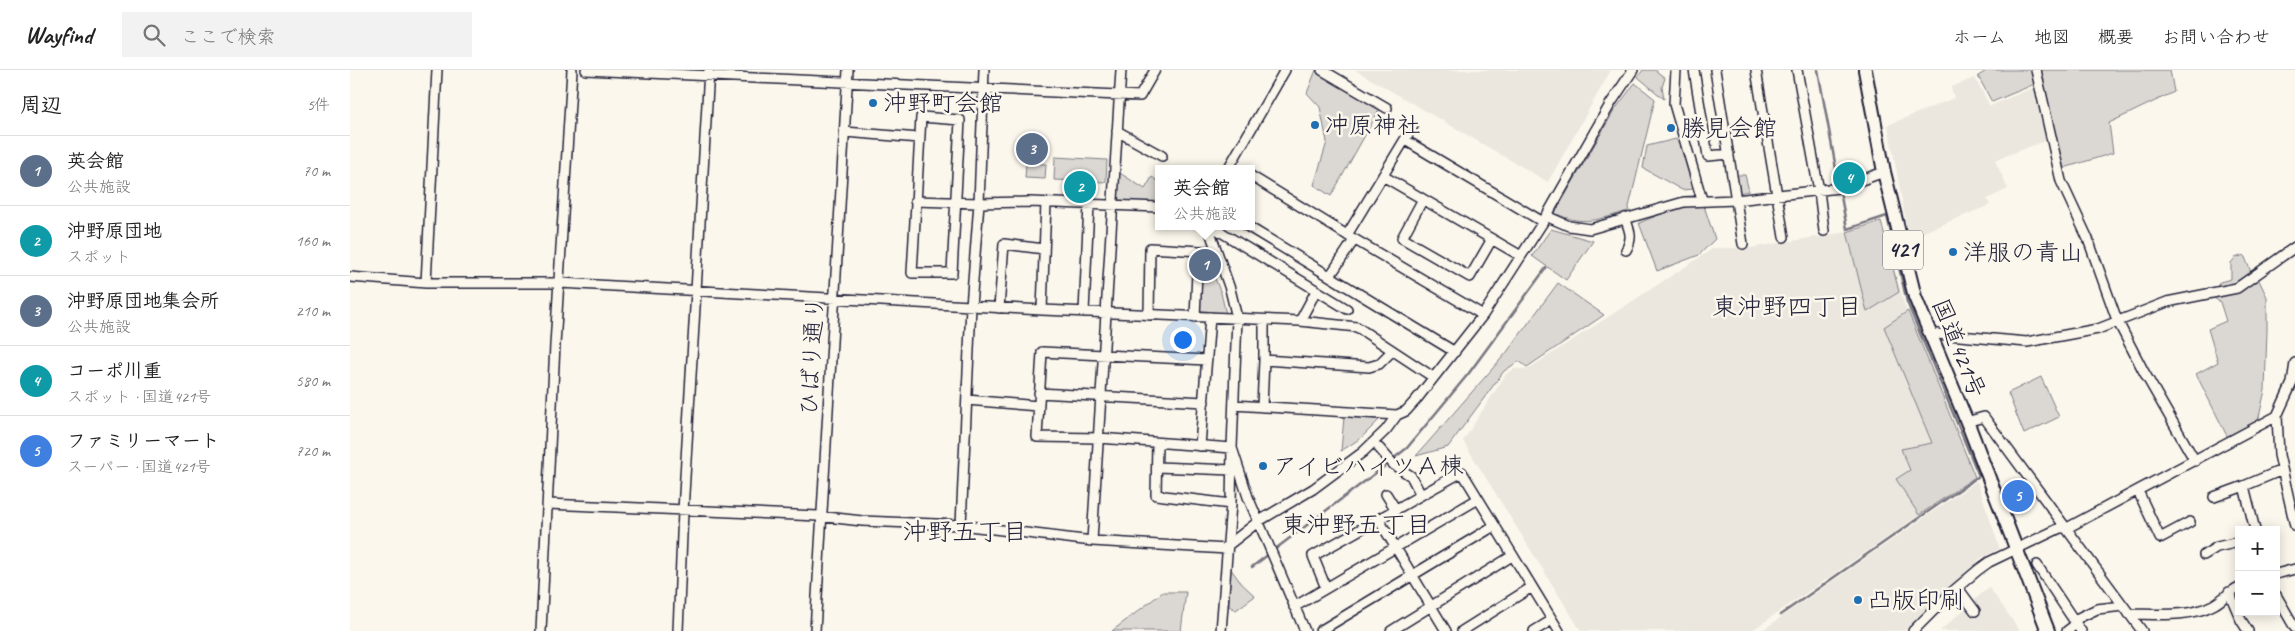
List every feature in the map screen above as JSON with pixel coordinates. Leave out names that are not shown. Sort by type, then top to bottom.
[{"type":"highway","name":"国道421号","points":[[1865,70],[1884,172],[1915,297],[2048,631]]},
{"type":"street","points":[[426,283],[437,70]]},
{"type":"street","points":[[541,631],[572,70]]},
{"type":"street","points":[[586,70],[709,74],[848,84],[1140,96],[1155,70]]},
{"type":"street","name":"ひばり通り","points":[[815,631],[848,70]]},
{"type":"street","points":[[961,525],[979,203],[984,70]]},
{"type":"street","points":[[1092,541],[1121,70]]},
{"type":"street","points":[[1234,165],[1285,70]]},
{"type":"street","points":[[1322,70],[1387,108]]},
{"type":"street","points":[[1234,405],[1397,415],[1406,411],[1483,315],[1545,219],[1611,103],[1633,70]]},
{"type":"street","points":[[1676,70],[1674,104],[1702,200]]},
{"type":"street","points":[[1694,70],[1708,156],[1728,154]]},
{"type":"street","points":[[1715,70],[1743,244]]},
{"type":"street","points":[[1756,70],[1784,237]]},
{"type":"street","points":[[1797,70],[1819,191],[1824,232]]},
{"type":"street","points":[[2036,70],[2061,181],[2088,239],[2117,320],[2144,372],[2196,461]]},
{"type":"street","points":[[678,631],[683,511],[709,74]]},
{"type":"street","points":[[921,117],[960,120],[952,273],[912,273],[915,201],[921,117]]},
{"type":"street","points":[[1330,276],[1383,176],[1413,126]]},
{"type":"street","points":[[1117,131],[1162,156]]},
{"type":"street","points":[[845,132],[919,138]]},
{"type":"street","points":[[1404,140],[1545,219],[1568,226],[1590,229],[1684,202],[1736,200],[1819,191],[1839,188],[1884,172]]},
{"type":"street","points":[[1383,176],[1521,256]]},
{"type":"street","points":[[1255,180],[1483,315]]},
{"type":"street","points":[[1423,199],[1402,238],[1470,277],[1492,239]]},
{"type":"street","points":[[915,201],[1155,207]]},
{"type":"street","points":[[1042,310],[1046,203]]},
{"type":"street","points":[[1084,312],[1089,205]]},
{"type":"street","points":[[1625,218],[1631,241],[1626,250]]},
{"type":"street","points":[[1210,230],[1230,289],[1237,318],[1231,504],[1221,631]]},
{"type":"street","points":[[1216,230],[1347,309]]},
{"type":"street","points":[[1254,230],[1455,352]]},
{"type":"street","points":[[999,308],[1004,244],[1044,249]]},
{"type":"street","points":[[1932,339],[1937,334],[2027,342],[2098,329],[2167,302],[2238,288],[2272,261],[2295,247]]},
{"type":"street","points":[[1150,314],[1150,248],[1217,252]]},
{"type":"street","points":[[1195,316],[1198,251]]},
{"type":"street","points":[[350,277],[426,283],[560,283],[999,308],[1300,321],[1357,327],[1433,376]]},
{"type":"street","points":[[1300,321],[1316,290]]},
{"type":"street","points":[[1200,446],[1210,317]]},
{"type":"street","points":[[1262,406],[1264,320]]},
{"type":"street","points":[[1264,360],[1369,367],[1379,364],[1392,351]]},
{"type":"street","points":[[1207,360],[1042,352],[1037,437],[1099,438],[1232,448]]},
{"type":"street","points":[[2295,363],[2293,383],[2277,416],[2279,455],[2295,526]]},
{"type":"street","points":[[1039,393],[1204,402]]},
{"type":"street","points":[[967,400],[1038,406]]},
{"type":"street","points":[[548,504],[821,516],[862,521],[961,525],[1092,541],[1227,548],[1259,521],[1313,489],[1363,452],[1386,430],[1397,415]]},
{"type":"street","points":[[1913,631],[1958,588],[1989,562],[2060,528],[2067,528],[2196,461],[2277,416]]},
{"type":"street","points":[[1966,422],[1984,417],[2142,631]]},
{"type":"street","points":[[1157,442],[1156,495],[1231,504]]},
{"type":"street","points":[[1232,448],[1248,497],[1304,631]]},
{"type":"street","points":[[1380,448],[1394,465],[1411,476],[1421,495]]},
{"type":"street","points":[[1157,467],[1232,470]]},
{"type":"street","points":[[2214,497],[2282,470]]},
{"type":"street","points":[[1326,588],[1313,556],[1462,472],[1559,631]]},
{"type":"street","points":[[2244,486],[2254,526]]},
{"type":"street","points":[[2138,491],[2160,538],[2190,522]]},
{"type":"street","points":[[1386,494],[1396,510]]},
{"type":"street","points":[[1294,607],[1478,499]]},
{"type":"street","points":[[1379,520],[1446,631]]},
{"type":"street","points":[[1320,631],[1494,526]]},
{"type":"street","points":[[2204,555],[2217,547],[2235,543]]},
{"type":"street","points":[[1392,631],[1512,556]]},
{"type":"street","points":[[2037,566],[2077,625]]},
{"type":"street","points":[[2280,573],[2295,569]]},
{"type":"street","points":[[1462,631],[1532,587]]},
{"type":"street","points":[[1958,588],[1975,611]]},
{"type":"street","points":[[2129,614],[2185,614],[2214,605],[2229,592],[2235,590]]},
{"type":"street","points":[[2229,592],[2240,620],[2248,631]]},
{"type":"street","points":[[2280,602],[2295,628]]},
{"type":"street","points":[[2067,631],[2097,609],[2123,606]]},
{"type":"street","points":[[1534,631],[1552,620]]},
{"type":"shaded area","points":[[1316,70],[1322,70],[1382,105],[1331,196],[1314,185],[1327,142],[1320,107],[1307,93]]},
{"type":"shaded area","points":[[1355,70],[1611,70],[1548,182]]},
{"type":"shaded area","points":[[1643,70],[1655,70],[1665,78],[1662,87],[1664,99],[1638,77]]},
{"type":"shaded area","points":[[1988,70],[2170,70],[2174,92],[2109,123],[2113,153],[2064,168],[2037,73],[2037,83],[1992,102],[1978,76]]},
{"type":"shaded area","points":[[1975,78],[1990,106],[2037,86],[2050,139],[1995,160],[2008,189],[1987,199],[1990,205],[1909,238],[1888,125],[1954,98],[1951,87]]},
{"type":"shaded area","points":[[1635,83],[1655,99],[1628,211],[1600,219],[1583,221],[1574,220],[1555,213],[1614,111]]},
{"type":"shaded area","points":[[1676,139],[1684,155],[1693,189],[1682,190],[1643,168],[1647,146]]},
{"type":"shaded area","points":[[1055,157],[1107,160],[1106,182],[1054,180]]},
{"type":"shaded area","points":[[1026,163],[1046,164],[1045,179],[1025,178]]},
{"type":"shaded area","points":[[1115,170],[1145,189],[1152,177],[1155,179],[1155,207],[1113,205]]},
{"type":"shaded area","points":[[1734,175],[1745,175],[1749,191],[1738,193]]},
{"type":"shaded area","points":[[1703,203],[1715,239],[1699,255],[1657,271],[1639,223],[1685,204]]},
{"type":"shaded area","points":[[1881,221],[1904,304],[1975,477],[1751,631],[1581,631],[1463,441],[1506,374],[1514,369],[1528,369],[1714,248],[1750,248],[1847,232]]},
{"type":"shaded area","points":[[1881,221],[1899,292],[1867,312],[1847,232]]},
{"type":"shaded area","points":[[1551,229],[1593,241],[1566,280],[1532,256]]},
{"type":"shaded area","points":[[2244,255],[2251,272],[2237,288],[2213,292],[2220,282],[2231,279],[2231,263],[2235,258]]},
{"type":"shaded area","points":[[1199,274],[1213,274],[1221,293],[1226,314],[1199,310]]},
{"type":"shaded area","points":[[2257,276],[2267,297],[2265,390],[2257,426],[2229,440],[2196,374],[2218,362],[2208,329],[2226,321],[2220,302],[2211,296]]},
{"type":"shaded area","points":[[1558,283],[1604,315],[1527,367],[1519,361],[1504,371],[1448,447],[1416,456],[1507,352]]},
{"type":"shaded area","points":[[1908,311],[1975,477],[1919,515],[1896,479],[1910,470],[1901,449],[1932,443],[1884,327]]},
{"type":"shaded area","points":[[2041,377],[2059,417],[2024,434],[2008,393]]},
{"type":"shaded area","points":[[1344,417],[1380,419],[1361,438],[1341,451]]},
{"type":"shaded area","points":[[1977,481],[2000,549],[1981,558],[1904,631],[1761,631]]},
{"type":"shaded area","points":[[1230,568],[1241,583],[1255,596],[1236,610],[1229,606]]},
{"type":"shaded area","points":[[1989,587],[2020,631],[1940,631]]},
{"type":"shaded area","points":[[1163,592],[1186,592],[1181,631],[1112,631]]},
{"type":"waterway","points":[[1780,615],[1979,476],[1907,302],[1887,216],[1847,229],[1818,70]]},
{"type":"waterway","points":[[1393,459],[1407,448],[1469,373],[1546,268]]},
{"type":"waterway","points":[[1274,550],[1389,463]]},
{"type":"waterway","points":[[1252,567],[1269,554]]},
{"type":"place","name":"沖野町会館","points":[[873,103]]},
{"type":"place","name":"冲原神社","points":[[1315,125]]},
{"type":"place","name":"勝見会館","points":[[1671,128]]},
{"type":"place","name":"沖野原団地集会所","points":[[1032,149]]},
{"type":"place","name":"コーポ川重","points":[[1849,178]]},
{"type":"place","name":"沖野原団地","points":[[1080,187]]},
{"type":"place","name":"洋服の青山","points":[[1953,252]]},
{"type":"place","name":"英会館","points":[[1205,265]]},
{"type":"place","name":"アイビハイツＡ棟","points":[[1263,466]]},
{"type":"place","name":"ファミリーマート","points":[[2018,496]]},
{"type":"place","name":"凸版印刷","points":[[1858,600]]},
{"type":"district","name":"東沖野四丁目","points":[[1787,307]]},
{"type":"district","name":"東沖野五丁目","points":[[1356,525]]},
{"type":"district","name":"沖野五丁目","points":[[965,532]]}]
